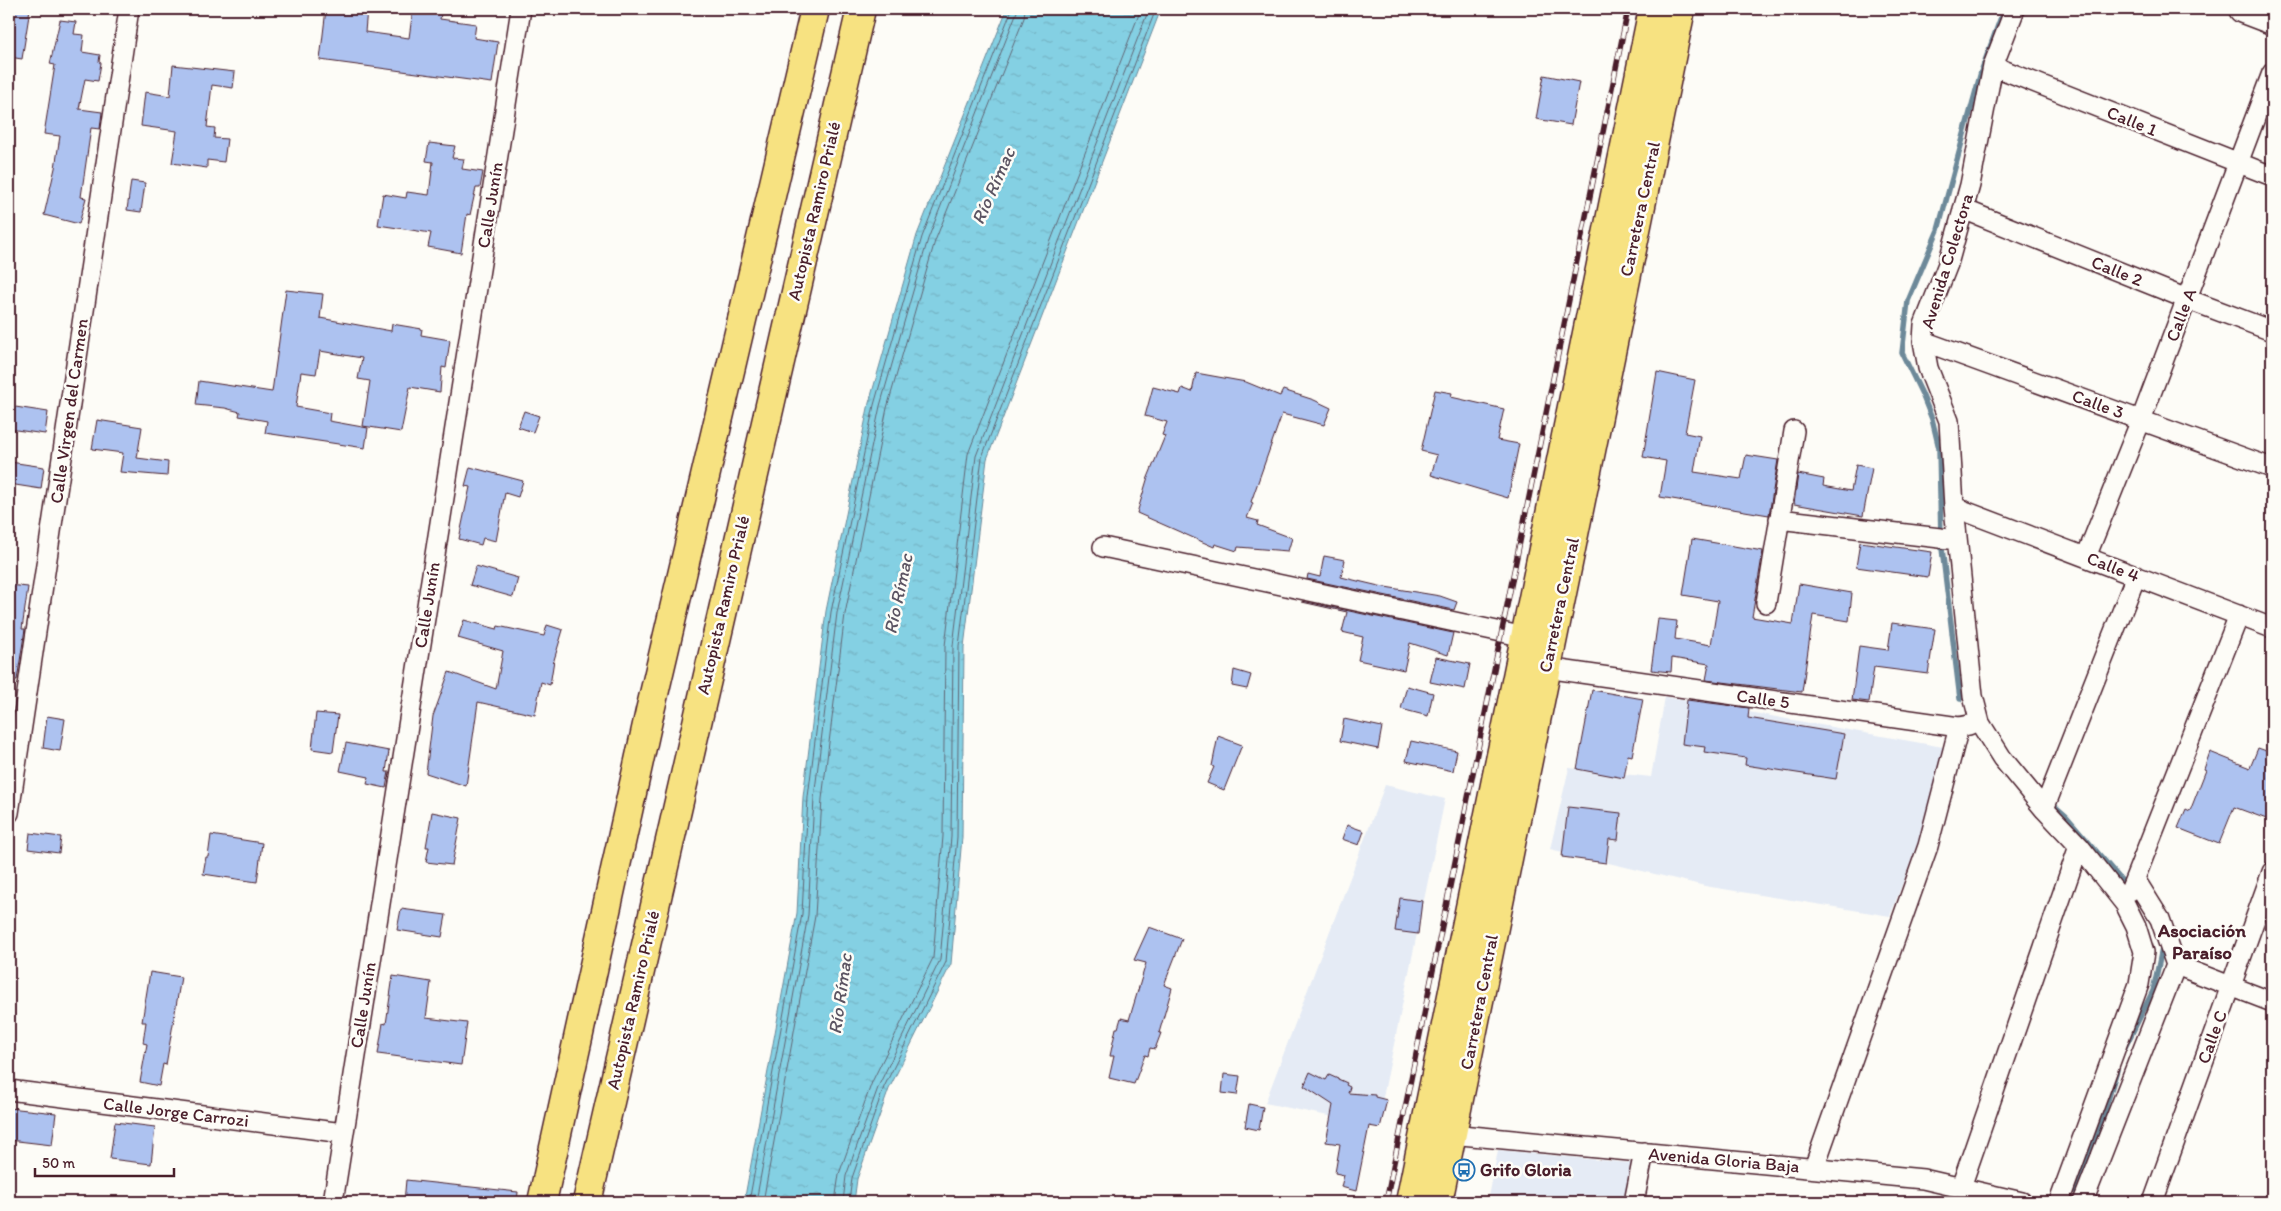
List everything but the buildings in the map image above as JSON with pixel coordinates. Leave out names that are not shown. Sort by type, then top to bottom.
[{"type":"highway","points":[[542,1202],[648,721],[815,9]]},
{"type":"highway","name":"Autopista Ramiro Prialé","points":[[587,1202],[860,9]]},
{"type":"highway","name":"Carretera Central","points":[[1410,1202],[1652,9]]},
{"type":"highway","name":"Carretera Central","points":[[1438,1202],[1681,9]]},
{"type":"street","name":"Calle Virgen del Carmen","points":[[9,813],[129,9]]},
{"type":"street","name":"Calle Junín","points":[[333,1202],[521,9]]},
{"type":"street","name":"Avenida Colectora","points":[[2016,9],[1993,66],[1977,155],[1948,264],[1924,325],[1923,341],[1928,368],[1949,421],[1954,507],[1974,696],[1980,723],[2002,758],[2044,809],[2079,846],[2125,904],[2136,926],[2144,952],[2139,984],[2059,1202]]},
{"type":"street","points":[[2243,9],[2272,20]]},
{"type":"street","name":"Calle 1","points":[[1993,66],[2272,176]]},
{"type":"street","name":"Calle A","points":[[2086,556],[2141,420],[2272,73]]},
{"type":"street","name":"Calle 2","points":[[1963,209],[2272,331]]},
{"type":"street","name":"Calle 3","points":[[1923,341],[2272,468]]},
{"type":"street","points":[[1766,603],[1794,431]]},
{"type":"street","name":"Calle 4","points":[[1954,507],[2272,628]]},
{"type":"street","points":[[1779,519],[1958,540]]},
{"type":"street","points":[[1103,547],[1525,637]]},
{"type":"street","points":[[2044,809],[2136,576]]},
{"type":"street","points":[[2125,904],[2239,615]]},
{"type":"street","name":"Calle 5","points":[[1546,668],[1959,727],[1980,723]]},
{"type":"street","points":[[1814,1168],[1928,846],[1959,727]]},
{"type":"street","points":[[1961,1187],[2079,846]]},
{"type":"street","name":"Calle C","points":[[2153,1202],[2272,872]]},
{"type":"street","points":[[2083,1202],[2176,965],[2160,919],[2135,880]]},
{"type":"street","points":[[2176,965],[2272,1002]]},
{"type":"street","name":"Calle Jorge Carrozi","points":[[9,1090],[343,1133]]},
{"type":"street","name":"Avenida Gloria Baja","points":[[1424,1134],[1452,1133],[1923,1179],[2022,1202]]},
{"type":"street","points":[[1634,1202],[1644,1152]]},
{"type":"shaded area","points":[[1665,697],[1954,749],[1890,916],[1705,886],[1550,849],[1569,768],[1651,777]]},
{"type":"shaded area","points":[[1385,785],[1445,799],[1377,1126],[1265,1103]]},
{"type":"shaded area","points":[[1498,1150],[1640,1164],[1631,1202],[1488,1202]]},
{"type":"water","name":"Río Rímac","points":[[1007,9],[1161,9],[987,459],[964,647],[962,837],[951,964],[889,1089],[857,1179],[854,1202],[744,1202],[797,913],[803,797],[826,611],[869,403],[917,235]]},
{"type":"waterway","points":[[1960,699],[1941,540],[1939,448],[1932,419],[1902,353],[1908,301],[1938,230],[1981,72],[2004,9]]},
{"type":"waterway","points":[[2050,802],[2066,816],[2128,888]]},
{"type":"waterway","points":[[2125,1047],[2153,991],[2163,944]]},
{"type":"waterway","points":[[2074,1191],[2096,1139],[2117,1070]]},
{"type":"railway","points":[[1386,1202],[1628,9]]},
{"type":"place","name":"Grifo Gloria","points":[[1464,1170]]},
{"type":"district","name":"Asociación Paraíso","points":[[2202,941]]}]
